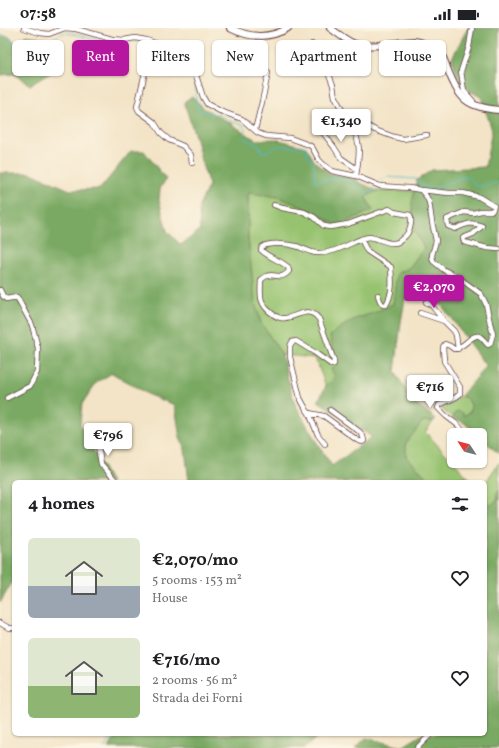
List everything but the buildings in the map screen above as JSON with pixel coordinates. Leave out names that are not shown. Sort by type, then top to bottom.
[{"type":"main road","points":[[230,28],[238,33],[255,36],[274,35],[288,28]]},
{"type":"main road","points":[[330,28],[348,41],[361,46],[414,41],[432,47],[442,56],[453,83],[460,95],[473,105],[496,110]]},
{"type":"street","points":[[24,28],[49,34],[65,28],[76,29],[112,39],[124,40],[135,38],[139,40]]},
{"type":"street","points":[[472,28],[470,47],[461,71],[464,90],[473,102],[473,105]]},
{"type":"street","points":[[144,76],[137,107],[139,111],[154,122],[160,133],[169,140],[183,146],[191,155],[192,163]]},
{"type":"street","points":[[196,76],[203,97],[207,104],[220,111],[242,119],[258,133],[266,136],[290,138],[309,145],[312,147],[319,160],[332,171],[356,176],[380,186],[463,193],[479,197],[494,206],[492,211],[473,213],[464,212],[447,219],[448,226],[455,229],[467,223],[482,226],[473,234],[463,238],[464,242],[487,248],[499,249]]},
{"type":"street","points":[[255,130],[267,76]]},
{"type":"street","points":[[329,76],[335,97],[358,137],[360,147],[356,176]]},
{"type":"street","points":[[317,121],[318,126],[341,158],[357,169]]},
{"type":"street","points":[[352,126],[355,122],[360,122],[375,130],[403,139],[427,135]]},
{"type":"street","points":[[421,190],[429,202],[436,241],[432,255],[433,261],[481,294],[486,304],[493,334],[490,344],[488,345],[484,339],[474,336],[458,349]]},
{"type":"street","points":[[274,205],[304,212],[314,217],[324,226],[330,227],[348,224],[389,209],[394,212],[410,215],[411,217],[408,233],[401,241],[396,243],[390,243],[368,237],[329,252],[315,253],[295,246],[282,244],[265,245],[262,247],[261,250],[267,255],[284,263],[288,267],[289,271],[281,277],[266,276],[261,280],[262,303],[267,310],[277,317],[285,318],[304,312],[316,315],[319,319],[334,361],[332,366],[314,352],[296,341],[292,342],[290,346],[290,357],[300,398],[309,413],[318,435],[325,444]]},
{"type":"street","points":[[361,239],[366,251],[391,267],[392,283],[390,299],[386,305],[383,305],[378,295]]},
{"type":"street","points":[[0,290],[6,299],[17,297],[32,325],[38,348],[37,372],[30,386],[7,398]]},
{"type":"street","points":[[426,302],[432,306],[454,330],[458,349]]},
{"type":"street","points":[[420,313],[444,320]]},
{"type":"street","points":[[458,349],[454,349],[445,344],[443,347],[444,361],[460,388],[460,394],[439,405],[438,408],[460,428]]},
{"type":"street","points":[[309,413],[324,416],[357,440],[362,442],[364,441],[360,432],[330,410]]},
{"type":"street","points":[[96,433],[101,464],[116,480]]},
{"type":"street","points":[[0,623],[12,628]]},
{"type":"street","points":[[417,748],[429,736]]},
{"type":"green space","points":[[468,28],[499,28],[499,454],[487,443],[487,428],[470,428],[463,422],[453,418],[458,411],[463,413],[464,416],[471,411],[469,401],[461,396],[486,366],[434,295],[405,299],[395,372],[413,402],[436,419],[433,422],[423,421],[406,443],[406,457],[430,480],[189,480],[185,449],[180,438],[175,405],[149,395],[112,373],[96,383],[82,404],[80,425],[110,480],[12,480],[12,582],[0,603],[0,173],[31,173],[70,190],[100,189],[131,151],[144,151],[166,179],[160,189],[159,200],[167,231],[181,245],[200,230],[199,206],[209,185],[184,102],[192,96],[205,109],[256,140],[275,139],[306,147],[315,162],[329,173],[349,177],[377,191],[365,197],[373,210],[337,226],[317,213],[278,197],[248,193],[248,237],[255,303],[261,323],[282,355],[294,402],[318,445],[332,466],[372,437],[318,401],[326,386],[335,377],[331,369],[337,363],[330,336],[353,320],[393,304],[397,273],[409,268],[424,248],[414,230],[412,203],[417,180],[432,170],[485,167],[492,130],[481,97],[461,86],[452,58]]},
{"type":"green space","points":[[26,35],[47,40],[24,40]]},
{"type":"green space","points":[[0,36],[8,36],[12,40],[12,74],[0,75]]},
{"type":"green space","points":[[17,76],[45,76],[30,85]]},
{"type":"green space","points":[[377,191],[415,191],[412,203],[414,230],[424,248],[409,268],[397,273],[393,304],[353,320],[331,336],[337,364],[335,377],[326,386],[315,358],[282,355],[261,323],[255,303],[248,237],[248,193],[278,196],[317,213],[337,226],[373,209],[365,197]]},
{"type":"green space","points":[[461,396],[467,398],[471,405],[471,411],[464,416],[456,412],[453,418],[441,409],[443,405]]},
{"type":"green space","points":[[423,421],[433,422],[425,432],[447,455],[447,468],[459,468],[466,475],[456,480],[430,480],[406,457],[406,443]]},
{"type":"green space","points":[[499,463],[499,500],[489,506],[487,501],[488,478]]},
{"type":"green space","points":[[466,475],[471,480],[456,480]]},
{"type":"green space","points":[[499,490],[499,748],[355,748],[366,738],[402,747],[420,736],[487,736],[487,502],[489,506],[498,500],[496,495]]},
{"type":"green space","points":[[117,736],[318,736],[305,748],[108,748]]},
{"type":"waterway","points":[[0,37],[7,36],[11,43],[17,48],[29,53],[42,54],[51,48],[54,38],[62,33],[75,34],[114,44],[137,41]]},
{"type":"waterway","points":[[193,76],[196,86],[196,102],[200,111],[220,115],[232,122],[242,124],[245,129],[244,136],[246,140],[260,146],[261,151],[265,152],[278,146],[305,147],[307,148],[308,155],[314,165],[316,182],[343,179],[351,182],[366,193],[377,190]]},
{"type":"waterway","points":[[380,181],[387,177],[416,179],[423,186],[432,189],[463,177],[468,178],[477,186],[486,187],[493,183],[499,183]]},
{"type":"waterway","points":[[105,748],[108,741],[114,740],[117,736]]},
{"type":"waterway","points":[[117,736],[132,736]]}]
